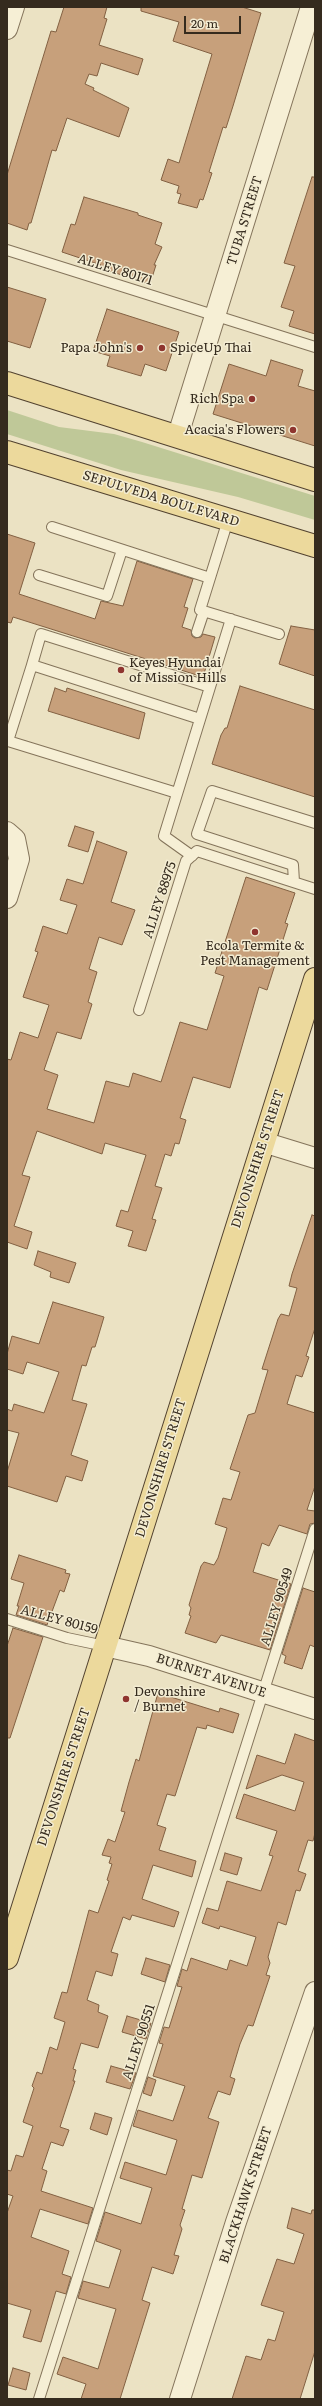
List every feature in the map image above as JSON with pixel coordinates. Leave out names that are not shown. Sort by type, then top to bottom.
[{"type":"main road","points":[[7,383],[178,435],[315,480]]},
{"type":"main road","name":"SEPULVEDA BOULEVARD","points":[[7,452],[311,544]]},
{"type":"main road","name":"DEVONSHIRE STREET","points":[[7,1958],[315,979]]},
{"type":"street","points":[[7,29],[14,7]]},
{"type":"street","name":"TUBA STREET","points":[[178,435],[311,7]]},
{"type":"street","points":[[7,898],[19,859],[11,835]]},
{"type":"street","points":[[263,1142],[315,1158]]},
{"type":"street","name":"BURNET AVENUE","points":[[105,1646],[149,1656],[315,1709]]},
{"type":"street","name":"BLACKHAWK STREET","points":[[180,2399],[236,2222],[315,1992]]},
{"type":"lane","name":"ALLEY 80171","points":[[7,250],[315,347]]},
{"type":"lane","points":[[228,520],[200,610],[279,634]]},
{"type":"lane","points":[[52,527],[210,578]]},
{"type":"lane","points":[[39,575],[107,596],[122,550]]},
{"type":"lane","points":[[197,632],[204,611]]},
{"type":"lane","points":[[192,856],[164,836],[231,619]]},
{"type":"lane","points":[[177,793],[8,741],[41,634],[183,675],[210,687]]},
{"type":"lane","points":[[32,666],[200,719]]},
{"type":"lane","points":[[294,882],[293,865],[197,834],[212,791],[315,822]]},
{"type":"lane","name":"ALLEY 88975","points":[[139,1010],[186,861],[197,851],[315,889]]},
{"type":"lane","name":"ALLEY 90549","points":[[264,1693],[315,1529]]},
{"type":"lane","name":"ALLEY 80159","points":[[7,1619],[67,1638],[105,1646]]},
{"type":"lane","name":"ALLEY 90551","points":[[39,2399],[264,1693]]},
{"type":"green space","points":[[7,410],[59,427],[114,434],[315,496],[315,520],[238,497],[121,470],[7,434]]},
{"type":"building","points":[[64,7],[107,7],[104,18],[107,19],[99,45],[143,59],[138,75],[101,63],[97,76],[89,74],[85,84],[94,88],[93,90],[129,108],[119,137],[67,118],[56,151],[52,150],[31,223],[29,223],[27,230],[7,223],[7,175],[51,31],[56,32]]},
{"type":"building","points":[[141,7],[242,7],[261,13],[226,128],[223,127],[209,172],[212,173],[203,200],[200,199],[197,208],[178,203],[181,194],[177,193],[179,186],[161,180],[168,159],[179,163],[212,54],[173,41],[179,22],[141,11]]},
{"type":"building","points":[[312,177],[315,177],[315,334],[289,326],[294,311],[281,307],[295,266],[284,263]]},
{"type":"building","points":[[84,197],[138,213],[138,215],[162,223],[155,244],[162,247],[154,265],[156,265],[150,284],[100,268],[101,265],[62,252],[71,224],[75,225]]},
{"type":"building","points":[[7,287],[46,299],[30,348],[7,341]]},
{"type":"building","points":[[107,309],[179,332],[166,371],[145,364],[141,376],[107,366],[110,356],[93,351]]},
{"type":"building","points":[[271,360],[303,370],[298,386],[315,391],[315,446],[213,414],[229,364],[266,376]]},
{"type":"building","points":[[7,534],[35,543],[19,594],[95,619],[101,601],[123,606],[137,561],[193,579],[184,607],[188,608],[182,627],[191,630],[192,636],[195,638],[201,637],[203,634],[215,637],[203,677],[13,617],[11,623],[7,622]]},
{"type":"building","points":[[291,626],[315,630],[315,676],[279,664]]},
{"type":"building","points":[[240,686],[315,710],[315,797],[212,764],[221,735],[225,728],[227,728]]},
{"type":"building","points":[[55,688],[66,692],[67,688],[145,713],[139,739],[48,711]]},
{"type":"building","points":[[75,826],[94,832],[88,852],[68,846]]},
{"type":"building","points":[[97,841],[127,852],[111,902],[135,910],[122,945],[99,937],[89,969],[97,972],[88,1002],[92,1004],[81,1039],[57,1032],[44,1070],[58,1075],[47,1109],[94,1123],[106,1081],[129,1087],[133,1073],[161,1082],[180,1022],[207,1030],[224,976],[215,973],[246,877],[295,893],[285,923],[288,924],[267,990],[259,987],[230,1088],[193,1077],[180,1118],[186,1120],[179,1144],[175,1143],[171,1156],[165,1154],[155,1186],[162,1188],[152,1219],[156,1220],[146,1251],[128,1246],[133,1231],[116,1226],[121,1210],[128,1212],[146,1155],[105,1143],[102,1154],[37,1131],[22,1175],[30,1177],[14,1226],[32,1232],[27,1249],[7,1242],[7,1059],[11,1060],[20,1032],[38,1038],[49,1005],[23,997],[38,952],[35,951],[43,926],[67,934],[77,905],[60,900],[67,879],[83,884]]},
{"type":"building","points":[[312,1215],[315,1216],[315,1328],[306,1356],[309,1357],[302,1377],[296,1375],[287,1404],[315,1413],[315,1486],[307,1510],[315,1511],[315,1523],[310,1524],[307,1534],[279,1525],[269,1546],[262,1543],[253,1572],[291,1584],[270,1650],[221,1635],[216,1643],[185,1633],[191,1616],[189,1615],[191,1608],[189,1605],[201,1566],[204,1562],[214,1565],[218,1558],[227,1528],[215,1524],[223,1498],[231,1500],[240,1472],[230,1469],[248,1415],[255,1413],[268,1370],[262,1369],[278,1319],[281,1314],[289,1316],[297,1288],[289,1286]]},
{"type":"building","points":[[38,1251],[76,1263],[69,1283],[50,1277],[51,1272],[34,1265]]},
{"type":"building","points":[[53,1302],[104,1317],[95,1347],[92,1347],[86,1366],[82,1365],[72,1400],[87,1404],[71,1455],[88,1461],[82,1481],[66,1476],[57,1502],[7,1486],[7,1472],[19,1433],[7,1430],[7,1409],[12,1411],[14,1404],[44,1413],[59,1372],[27,1362],[23,1374],[7,1369],[7,1354],[12,1336],[39,1344]]},
{"type":"building","points":[[19,1555],[66,1570],[65,1573],[70,1574],[64,1592],[60,1590],[47,1625],[16,1615],[19,1606],[17,1606],[24,1583],[11,1579]]},
{"type":"building","points":[[303,1588],[315,1592],[315,1647],[310,1645],[302,1669],[284,1663],[286,1656],[282,1654]]},
{"type":"building","points":[[13,1628],[43,1637],[10,1738],[7,1738],[7,1646]]},
{"type":"building","points":[[158,1693],[219,1712],[220,1708],[239,1714],[233,1733],[207,1725],[206,1729],[197,1727],[175,1796],[167,1794],[157,1825],[166,1828],[159,1850],[196,1861],[192,1877],[153,1865],[142,1899],[179,1912],[174,1927],[132,1915],[130,1920],[123,1917],[111,1952],[118,1954],[112,1976],[96,1971],[87,2000],[99,2005],[98,2012],[108,2016],[98,2048],[81,2043],[73,2069],[76,2070],[73,2081],[75,2081],[60,2127],[69,2130],[63,2146],[51,2142],[42,2169],[47,2171],[41,2191],[93,2208],[88,2224],[40,2209],[31,2237],[69,2251],[62,2274],[71,2277],[66,2294],[56,2291],[41,2342],[23,2337],[31,2310],[7,2303],[7,2213],[13,2196],[7,2194],[7,2170],[11,2171],[16,2155],[23,2157],[33,2126],[23,2122],[34,2088],[32,2086],[37,2072],[42,2074],[50,2047],[57,2050],[65,2022],[54,2018],[62,1992],[67,1993],[89,1910],[98,1913],[109,1881],[107,1880],[112,1864],[109,1863],[111,1857],[102,1855],[108,1839],[115,1842],[125,1812],[121,1811],[129,1782],[136,1759],[139,1761]]},
{"type":"building","points":[[295,1734],[315,1741],[315,1833],[313,1841],[308,1840],[298,1871],[306,1874],[300,1891],[296,1890],[286,1925],[278,1922],[268,1957],[270,1963],[266,1975],[270,1976],[253,2026],[248,2025],[240,2044],[230,2077],[235,2079],[230,2095],[218,2091],[208,2118],[219,2122],[202,2178],[192,2175],[182,2209],[185,2210],[180,2225],[182,2229],[174,2255],[179,2256],[173,2274],[152,2267],[142,2300],[150,2303],[120,2399],[81,2399],[86,2384],[57,2374],[63,2357],[98,2369],[116,2309],[78,2298],[83,2281],[109,2288],[121,2250],[96,2241],[105,2212],[141,2224],[152,2188],[120,2178],[125,2162],[166,2175],[177,2140],[133,2126],[138,2110],[173,2121],[185,2086],[153,2076],[163,2044],[159,2043],[164,2027],[169,2028],[182,1987],[177,1986],[182,1969],[187,1971],[191,1958],[227,1970],[230,1960],[247,1966],[256,1937],[220,1926],[219,1929],[202,1923],[207,1908],[218,1911],[227,1881],[261,1891],[273,1856],[269,1855],[277,1831],[236,1818],[244,1794],[295,1811],[304,1782],[282,1775],[246,1789],[257,1755],[285,1764]]},
{"type":"building","points":[[225,1853],[242,1858],[237,1875],[220,1870]]},
{"type":"building","points":[[146,1958],[170,1965],[165,1982],[141,1974]]},
{"type":"building","points":[[127,2016],[151,2023],[146,2039],[122,2032]]},
{"type":"building","points":[[111,2066],[136,2073],[130,2089],[106,2082]]},
{"type":"building","points":[[148,2077],[156,2080],[151,2096],[143,2093]]},
{"type":"building","points":[[95,2113],[112,2118],[107,2135],[90,2129]]},
{"type":"building","points":[[292,2208],[311,2214],[312,2210],[315,2210],[315,2351],[300,2399],[232,2399],[246,2356],[261,2360],[268,2339],[275,2341],[284,2312],[261,2305],[277,2259],[294,2264],[304,2234],[287,2228]]},
{"type":"building","points":[[13,2368],[30,2373],[26,2390],[8,2385]]},
{"type":"place","name":"Papa John's","points":[[140,348]]},
{"type":"place","name":"SpiceUp Thai","points":[[162,348]]},
{"type":"place","name":"Rich Spa","points":[[252,399]]},
{"type":"place","name":"Acacia's Flowers","points":[[293,430]]},
{"type":"place","name":"Keyes Hyundai of Mission Hills","points":[[121,670]]},
{"type":"place","name":"Ecola Termite & Pest Management","points":[[255,932]]},
{"type":"place","name":"Devonshire / Burnet","points":[[126,1699]]}]
